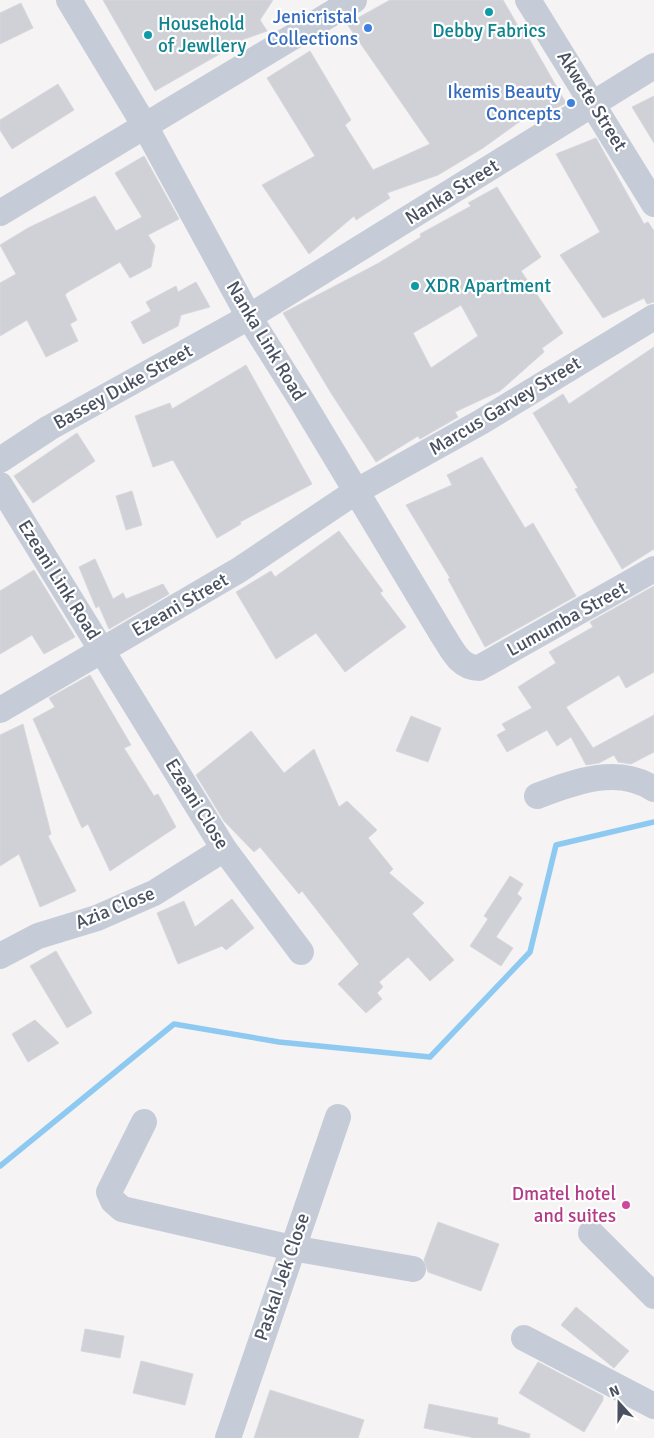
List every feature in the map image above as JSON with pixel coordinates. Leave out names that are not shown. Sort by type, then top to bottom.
[{"type":"street","name":"Nanka Link Road","points":[[68,0],[145,126],[249,317],[302,401],[355,492],[462,663],[470,668],[479,668]]},
{"type":"street","points":[[0,213],[354,0]]},
{"type":"street","name":"Akwete Street","points":[[528,0],[594,103],[654,204]]},
{"type":"street","name":"Nanka Street","points":[[249,317],[654,66]]},
{"type":"street","name":"Bassey Duke Street","points":[[0,460],[49,428],[249,317]]},
{"type":"street","name":"Marcus Garvey Street","points":[[355,492],[481,422],[654,317]]},
{"type":"street","name":"Ezeani Link Road","points":[[0,485],[102,650]]},
{"type":"street","name":"Ezeani Street","points":[[0,710],[239,570],[355,492]]},
{"type":"street","name":"Lumumba Street","points":[[479,668],[654,570]]},
{"type":"street","name":"Ezeani Close","points":[[102,650],[224,849],[301,952]]},
{"type":"street","points":[[537,796],[570,783],[600,777],[621,777],[646,784],[654,789]]},
{"type":"street","name":"Azia Close","points":[[0,956],[38,936],[97,918],[154,893],[224,849]]},
{"type":"street","name":"Paskal Jek Close","points":[[228,1438],[338,1117]]},
{"type":"street","points":[[144,1122],[109,1192],[112,1201],[122,1208],[292,1248],[413,1270]]},
{"type":"street","points":[[591,1234],[654,1296]]},
{"type":"street","points":[[524,1338],[654,1406]]},
{"type":"building","points":[[103,0],[273,0],[260,20],[267,31],[231,44],[232,47],[155,91]]},
{"type":"building","points":[[390,0],[503,0],[521,31],[524,30],[566,103],[536,119],[533,112],[483,148],[438,175],[387,193],[390,198],[356,220],[354,216],[309,254],[262,185],[315,156],[267,78],[310,51],[351,120],[345,125],[373,170],[430,144],[347,24]]},
{"type":"building","points":[[21,3],[33,28],[0,44],[0,13]]},
{"type":"building","points":[[58,84],[74,110],[12,149],[0,130],[0,120]]},
{"type":"building","points":[[654,96],[654,143],[632,107]]},
{"type":"building","points":[[596,138],[644,224],[648,222],[654,231],[654,302],[647,304],[644,298],[603,318],[560,255],[600,232],[556,154]]},
{"type":"building","points":[[144,156],[179,219],[148,235],[155,246],[151,267],[130,278],[120,262],[68,292],[65,295],[77,320],[70,324],[78,341],[46,357],[27,320],[0,336],[0,283],[16,274],[0,245],[28,228],[95,196],[116,231],[142,217],[115,173]]},
{"type":"building","points":[[497,187],[541,257],[521,271],[563,333],[542,348],[544,352],[500,391],[455,412],[458,417],[420,439],[418,436],[376,462],[331,393],[283,313],[377,264],[421,237],[420,234],[471,206],[468,203]],"holes":[[[461,305],[478,336],[431,368],[413,333]]]},
{"type":"building","points":[[196,282],[210,307],[181,315],[178,326],[143,344],[131,322],[151,311],[146,302],[176,286],[178,292]]},
{"type":"building","points":[[654,347],[654,549],[622,569],[575,489],[578,488],[533,413],[563,394],[569,404]]},
{"type":"building","points":[[246,365],[312,484],[240,522],[241,524],[217,538],[173,460],[153,467],[135,416],[170,403],[172,409]]},
{"type":"building","points":[[77,433],[95,461],[33,503],[14,476]]},
{"type":"building","points":[[482,457],[525,528],[533,523],[576,596],[485,647],[448,579],[450,578],[406,505],[452,485],[447,475]]},
{"type":"building","points":[[132,491],[142,525],[126,530],[116,496]]},
{"type":"building","points":[[339,531],[383,591],[380,593],[406,627],[345,672],[316,633],[276,659],[236,592],[271,571],[275,577]]},
{"type":"building","points":[[95,559],[113,599],[123,593],[126,599],[163,584],[169,594],[109,629],[99,606],[96,608],[79,567]]},
{"type":"building","points":[[34,570],[75,637],[44,654],[32,635],[0,654],[0,591]]},
{"type":"building","points":[[654,586],[654,672],[626,688],[619,675],[566,707],[593,748],[654,715],[654,752],[631,764],[618,762],[614,755],[599,763],[586,765],[571,737],[557,746],[547,730],[507,752],[497,735],[506,730],[502,724],[532,708],[518,687],[556,663],[549,652],[593,627],[590,622]]},
{"type":"building","points":[[90,675],[131,745],[124,748],[154,796],[158,794],[176,827],[110,871],[88,824],[82,828],[33,719],[55,707],[49,698]]},
{"type":"building","points":[[411,716],[441,728],[428,762],[396,751]]},
{"type":"building","points":[[23,724],[51,834],[48,836],[76,891],[40,907],[19,854],[0,866],[0,735]]},
{"type":"building","points":[[251,731],[284,773],[314,749],[339,807],[347,801],[377,830],[368,838],[393,869],[389,873],[424,903],[412,914],[454,960],[430,981],[408,957],[379,982],[383,987],[377,993],[382,999],[366,1013],[338,984],[359,964],[302,891],[299,894],[260,847],[254,852],[224,821],[196,775]]},
{"type":"building","points":[[510,876],[523,884],[517,894],[522,898],[496,937],[513,948],[501,966],[470,946],[488,919],[484,916]]},
{"type":"building","points":[[232,899],[254,928],[226,950],[222,946],[178,964],[157,913],[184,901],[195,927]]},
{"type":"building","points":[[56,951],[92,1013],[67,1028],[30,966]]},
{"type":"building","points":[[35,1020],[59,1043],[28,1062],[12,1034]]},
{"type":"building","points":[[438,1222],[499,1244],[481,1291],[428,1272],[424,1260]]},
{"type":"building","points":[[576,1307],[629,1351],[614,1368],[561,1325]]},
{"type":"building","points":[[85,1329],[124,1336],[120,1358],[81,1351]]},
{"type":"building","points":[[141,1361],[193,1374],[185,1405],[133,1393]]},
{"type":"building","points":[[538,1362],[603,1396],[603,1400],[584,1432],[519,1393]]},
{"type":"building","points":[[270,1390],[364,1420],[358,1438],[254,1438]]},
{"type":"building","points":[[429,1404],[498,1418],[497,1424],[530,1434],[529,1438],[475,1438],[424,1428]]},
{"type":"waterway","points":[[0,1166],[174,1024],[279,1042],[430,1057],[530,952],[556,845],[654,822]]},
{"type":"place","name":"Debby Fabrics","points":[[489,12]]},
{"type":"place","name":"Jenicristal Collections","points":[[368,28]]},
{"type":"place","name":"Household of Jewllery","points":[[148,35]]},
{"type":"place","name":"Ikemis Beauty Concepts","points":[[571,103]]},
{"type":"place","name":"XDR Apartment","points":[[415,286]]},
{"type":"place","name":"Dmatel hotel and suites","points":[[626,1205]]}]
